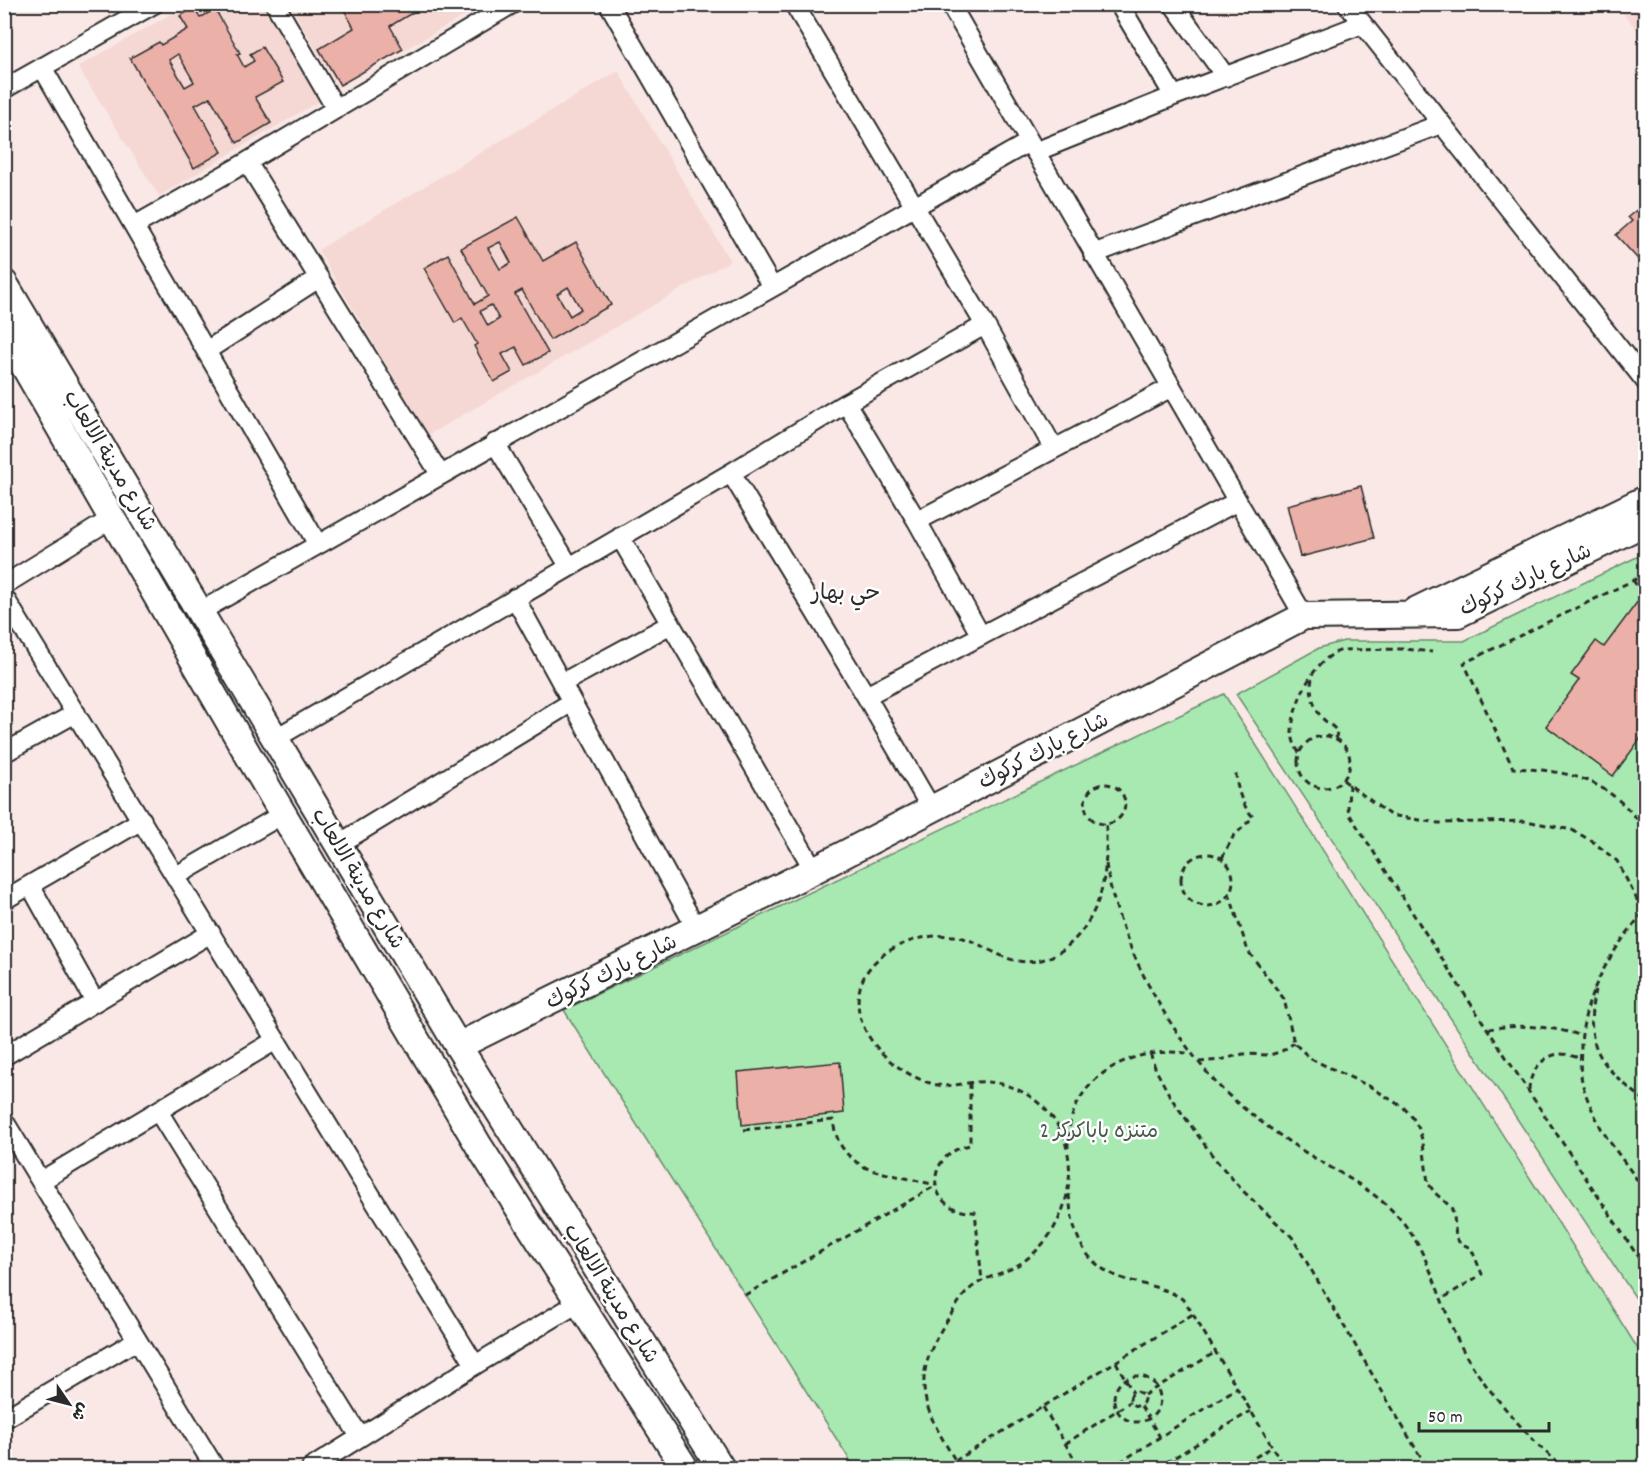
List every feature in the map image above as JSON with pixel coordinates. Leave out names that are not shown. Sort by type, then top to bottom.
[{"type":"main road","name":"شارع مدينة الالعاب","points":[[7,292],[201,611],[458,1046],[721,1468]]},
{"type":"main road","name":"شارع مدينة الالعاب","points":[[4,331],[111,519],[479,1146],[685,1468]]},
{"type":"main road","points":[[1407,615],[1646,499]]},
{"type":"main road","name":"شارع بارك كركوك","points":[[458,1046],[814,870],[1304,616],[1458,614],[1646,522]]},
{"type":"main road","points":[[364,952],[392,935]]},
{"type":"main road","points":[[655,1421],[681,1403]]},
{"type":"street","points":[[4,89],[154,4]]},
{"type":"street","points":[[274,4],[336,109]]},
{"type":"street","points":[[134,226],[247,162],[512,4]]},
{"type":"street","points":[[609,4],[772,287]]},
{"type":"street","points":[[794,4],[985,325],[1054,449]]},
{"type":"street","points":[[950,4],[1170,388],[1304,616]]},
{"type":"street","points":[[1119,4],[1174,96]]},
{"type":"street","points":[[1173,4],[1226,77]]},
{"type":"street","points":[[1347,4],[1646,382]]},
{"type":"street","points":[[201,611],[317,543],[914,207],[1032,147],[1226,77],[1362,24]]},
{"type":"street","points":[[42,67],[317,543]]},
{"type":"street","points":[[1093,254],[1441,124]]},
{"type":"street","points":[[247,162],[440,474]]},
{"type":"street","points":[[206,351],[319,278]]},
{"type":"street","points":[[276,738],[731,473],[846,403],[985,325]]},
{"type":"street","points":[[917,521],[1170,388]]},
{"type":"street","points":[[846,403],[917,521],[981,636]]},
{"type":"street","points":[[495,443],[569,566]]},
{"type":"street","points":[[731,473],[931,808]]},
{"type":"street","points":[[866,696],[1236,502]]},
{"type":"street","points":[[4,585],[111,519]]},
{"type":"street","points":[[620,537],[814,870]]},
{"type":"street","points":[[4,597],[475,1365]]},
{"type":"street","points":[[515,598],[696,928]]},
{"type":"street","points":[[562,682],[671,624]]},
{"type":"street","points":[[339,844],[572,702]]},
{"type":"street","points":[[4,753],[76,712]]},
{"type":"street","points":[[176,876],[283,814]]},
{"type":"street","points":[[4,900],[142,820]]},
{"type":"street","points":[[30,885],[95,1002]]},
{"type":"street","points":[[4,1056],[211,933]]},
{"type":"street","points":[[41,1181],[276,1040]]},
{"type":"street","points":[[158,1111],[360,1437]]},
{"type":"street","points":[[4,1121],[215,1468]]},
{"type":"street","points":[[311,1468],[578,1303]]},
{"type":"street","points":[[4,1419],[137,1340]]},
{"type":"path","points":[[1646,574],[1464,663],[1513,768],[1561,772],[1586,780],[1612,793],[1630,810],[1646,831]]},
{"type":"path","points":[[1633,580],[1637,586],[1646,590]]},
{"type":"path","points":[[1299,753],[1309,740],[1317,736],[1325,735],[1336,739],[1346,748],[1350,756],[1348,773],[1335,786],[1318,788],[1309,784],[1299,770],[1299,753],[1293,738],[1293,718],[1302,694],[1314,672],[1326,657],[1333,652],[1343,650],[1405,649],[1431,652]]},
{"type":"path","points":[[1314,672],[1310,686],[1314,700],[1322,718],[1336,728],[1336,739]]},
{"type":"path","points":[[1221,858],[1233,837],[1253,817],[1243,803],[1236,783],[1236,774]]},
{"type":"path","points":[[1343,780],[1390,815],[1438,823],[1526,821],[1572,830],[1592,841],[1617,861],[1644,915],[1619,943],[1596,983],[1588,1003],[1580,1058],[1582,1080],[1593,1111],[1602,1129],[1646,1193]]},
{"type":"path","points":[[1102,784],[1115,787],[1124,798],[1125,804],[1120,817],[1106,824],[1091,819],[1085,808],[1086,796],[1090,790],[1102,784]]},
{"type":"path","points":[[1348,784],[1350,815],[1646,1269]]},
{"type":"path","points":[[1639,821],[1646,810]]},
{"type":"path","points":[[1068,1161],[1066,1145],[1054,1119],[1035,1100],[1003,1084],[984,1082],[944,1086],[930,1083],[899,1068],[885,1057],[870,1039],[860,1018],[858,1001],[866,974],[875,962],[903,944],[919,939],[954,936],[974,942],[1005,958],[1021,962],[1048,958],[1063,950],[1083,929],[1098,901],[1102,887],[1106,824]]},
{"type":"path","points":[[1209,854],[1221,858],[1231,871],[1232,885],[1229,893],[1217,904],[1201,906],[1187,897],[1180,882],[1184,867],[1195,856],[1209,854]]},
{"type":"path","points":[[1105,856],[1114,901],[1131,947],[1153,992],[1199,1062],[1219,1086],[1262,1122],[1288,1141],[1360,1184],[1395,1212],[1409,1230],[1420,1250],[1464,1353],[1487,1389],[1526,1433],[1565,1468]]},
{"type":"path","points":[[1229,893],[1248,951],[1284,999],[1294,1043],[1311,1059],[1371,1087],[1404,1108],[1419,1129],[1428,1183],[1451,1208],[1456,1238],[1460,1243],[1472,1248],[1482,1274],[1442,1299]]},
{"type":"path","points":[[1596,983],[1592,1014],[1594,1046],[1600,1060],[1612,1073],[1646,1101]]},
{"type":"path","points":[[1488,1029],[1527,1026],[1582,1036]]},
{"type":"path","points":[[1199,1062],[1243,1054],[1262,1056],[1275,1054],[1294,1043]]},
{"type":"path","points":[[1193,1054],[1150,1053],[1121,1062],[1091,1084],[1075,1107],[1068,1130],[1068,1189],[1072,1221],[1081,1246],[1088,1257],[1124,1279],[1176,1294],[1185,1300],[1285,1468]]},
{"type":"path","points":[[1150,1053],[1171,1098],[1215,1159],[1243,1191],[1286,1230],[1296,1244],[1427,1468]]},
{"type":"path","points":[[1530,1093],[1529,1085],[1533,1073],[1544,1059],[1559,1054],[1580,1058]]},
{"type":"path","points":[[970,1083],[970,1145],[952,1151],[944,1157],[939,1166],[936,1185],[945,1203],[964,1213],[975,1212],[982,1281]]},
{"type":"path","points":[[744,1130],[833,1120],[840,1145],[852,1160],[861,1166],[936,1185]]},
{"type":"path","points":[[745,1295],[936,1185]]},
{"type":"path","points":[[960,1468],[931,1420],[926,1406],[924,1392],[926,1363],[936,1338],[967,1292],[982,1281],[1012,1269],[1032,1255],[1043,1243],[1060,1218],[1068,1189]]},
{"type":"path","points":[[955,1461],[1193,1314]]},
{"type":"path","points":[[1144,1395],[1216,1352]]},
{"type":"path","points":[[1116,1362],[1133,1393]]},
{"type":"path","points":[[1146,1378],[1157,1387],[1160,1394],[1159,1408],[1149,1419],[1142,1422],[1128,1420],[1117,1411],[1114,1397],[1116,1390],[1125,1379],[1146,1378]]},
{"type":"path","points":[[1111,1468],[1237,1388]]},
{"type":"path","points":[[1133,1393],[1139,1392],[1144,1395]]},
{"type":"path","points":[[1065,1444],[1130,1402],[1133,1393]]},
{"type":"path","points":[[1141,1406],[1144,1395]]},
{"type":"path","points":[[1130,1402],[1135,1406],[1141,1406]]},
{"type":"path","points":[[1141,1406],[1160,1437]]},
{"type":"path","points":[[1043,1407],[1080,1468]]},
{"type":"path","points":[[1157,1468],[1251,1411]]},
{"type":"path","points":[[1237,1468],[1272,1447]]},
{"type":"path","points":[[1173,1459],[1178,1468]]},
{"type":"path","points":[[1446,1468],[1462,1468]]},
{"type":"shaded area","points":[[187,5],[267,5],[321,100],[159,196],[78,67]]},
{"type":"shaded area","points":[[290,5],[484,5],[338,87]]},
{"type":"shaded area","points":[[1616,5],[1645,5],[1645,39]]},
{"type":"shaded area","points":[[618,71],[730,261],[428,435],[318,250]]},
{"type":"green space","points":[[1645,553],[1645,1312],[1236,694],[1319,648],[1344,641],[1464,641]]},
{"type":"green space","name":"متنزه باباكركر 2","points":[[1224,694],[1645,1360],[1645,1468],[855,1468],[564,1010]]},
{"type":"building","points":[[341,4],[427,4],[390,26],[403,49],[340,85],[319,49],[354,28]]},
{"type":"building","points":[[194,8],[200,18],[215,9],[240,53],[237,54],[244,67],[254,61],[250,54],[262,47],[283,82],[255,97],[271,123],[237,143],[210,97],[195,105],[222,152],[194,168],[130,58],[159,42],[161,45],[188,29],[180,16]],"holes":[[[178,54],[194,82],[185,87],[169,60]]]},
{"type":"building","points":[[1646,195],[1646,268],[1616,235],[1632,221],[1628,217],[1645,203],[1641,199]]},
{"type":"building","points":[[518,217],[543,261],[576,242],[611,305],[550,340],[522,290],[515,294],[548,353],[526,365],[516,347],[502,354],[512,372],[494,382],[462,318],[455,323],[424,268],[448,254],[475,304],[488,296],[461,248]],"holes":[[[500,242],[511,263],[500,269],[488,248]],[[568,287],[581,309],[570,316],[557,294]],[[491,305],[499,319],[488,326],[480,311]]]},
{"type":"building","points":[[1361,486],[1374,538],[1300,557],[1287,505]]},
{"type":"building","points":[[1638,601],[1646,606],[1646,731],[1613,776],[1546,726],[1579,680],[1571,675],[1596,641],[1604,647]]},
{"type":"building","points":[[840,1062],[844,1113],[742,1125],[738,1072]]},
{"type":"district","name":"حي بهار","points":[[846,591]]}]
